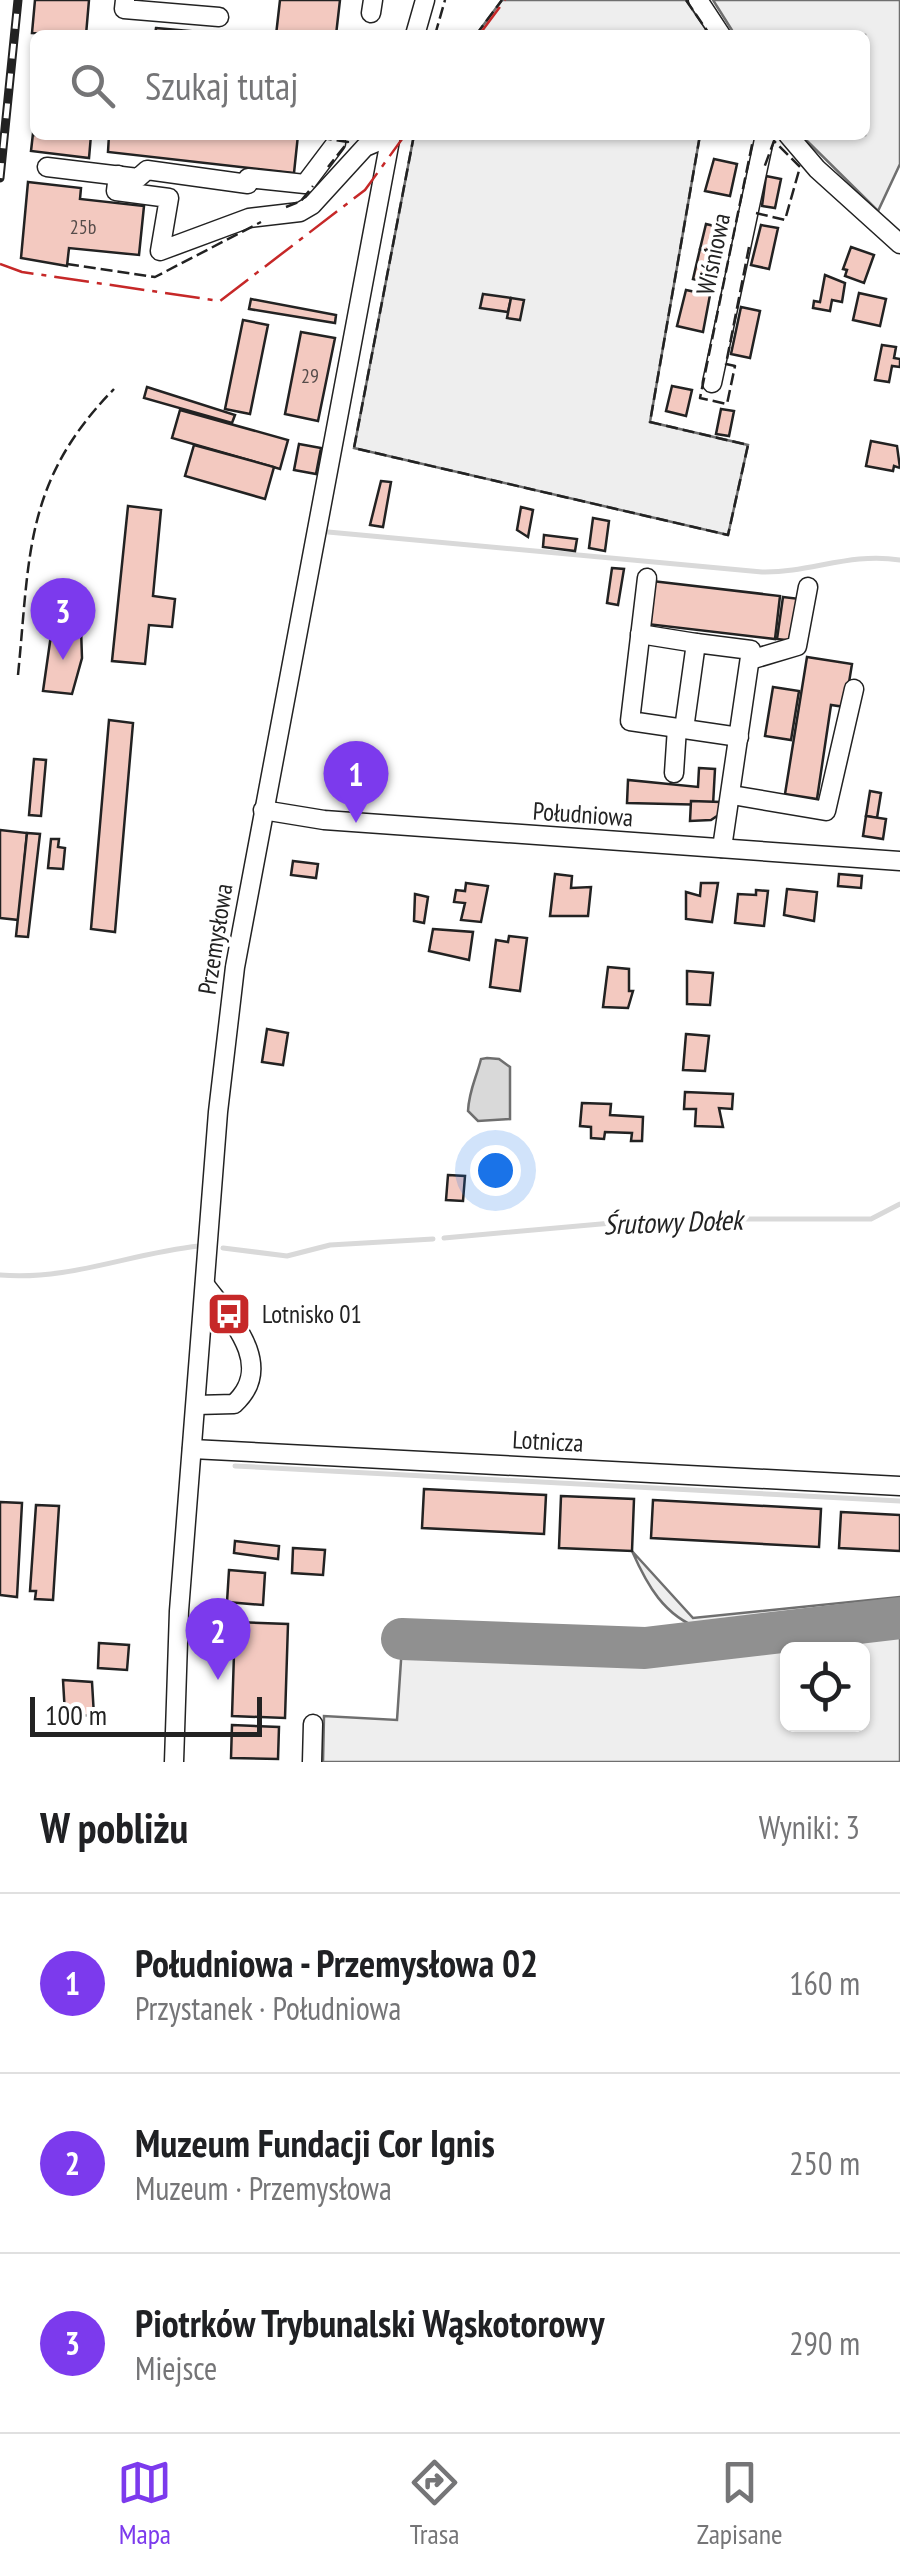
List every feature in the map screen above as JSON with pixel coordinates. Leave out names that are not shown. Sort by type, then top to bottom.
[{"type":"street","points":[[125,0],[124,9],[220,18]]},
{"type":"street","points":[[417,30],[426,0]]},
{"type":"street","points":[[698,0],[718,30]]},
{"type":"street","points":[[118,175],[116,191],[168,198],[160,251],[249,218],[300,212],[365,147],[382,140]]},
{"type":"street","name":"Przemysłowa","points":[[174,1762],[179,1611],[227,1037],[263,810],[390,140]]},
{"type":"street","name":"Wiśniowa","points":[[712,383],[764,140]]},
{"type":"street","points":[[792,140],[817,169],[900,244]]},
{"type":"street","points":[[46,167],[138,178],[147,170],[248,184],[248,178],[305,184],[309,162],[336,143]]},
{"type":"street","points":[[309,162],[332,182]]},
{"type":"street","points":[[647,578],[630,721],[740,737]]},
{"type":"street","points":[[750,660],[797,646],[808,587]]},
{"type":"street","points":[[640,634],[751,650],[722,848]]},
{"type":"street","points":[[674,773],[696,643]]},
{"type":"street","points":[[732,796],[826,811],[854,689]]},
{"type":"street","name":"Południowa","points":[[263,810],[324,820],[900,861]]},
{"type":"street","points":[[196,1406],[229,1406],[244,1392],[247,1379],[247,1339],[205,1285]]},
{"type":"street","name":"Lotnicza","points":[[192,1449],[900,1486]]},
{"type":"street","points":[[312,1762],[313,1724]]},
{"type":"shaded area","points":[[502,0],[686,0],[707,30],[480,30]]},
{"type":"shaded area","points":[[713,0],[900,0],[900,164],[878,211],[806,140],[870,140],[870,30],[732,30]]},
{"type":"shaded area","points":[[413,140],[699,140],[650,422],[748,445],[728,535],[354,448]]},
{"type":"shaded area","points":[[481,1059],[499,1059],[510,1067],[510,1119],[478,1121],[468,1111]]},
{"type":"shaded area","points":[[632,1551],[693,1618],[900,1597],[900,1604],[764,1625],[701,1629],[677,1616],[658,1598]]},
{"type":"shaded area","points":[[900,1626],[900,1762],[323,1762],[324,1716],[397,1720],[402,1646],[645,1656]]},
{"type":"building","points":[[35,0],[89,0],[86,30],[32,30]]},
{"type":"building","points":[[280,0],[340,0],[337,30],[277,30]]},
{"type":"building","points":[[32,140],[91,140],[89,158],[31,151]]},
{"type":"building","points":[[109,140],[297,140],[294,173],[108,152]]},
{"type":"building","points":[[714,159],[737,164],[730,196],[705,191]]},
{"type":"building","points":[[766,176],[781,179],[775,208],[762,206]]},
{"type":"building","points":[[28,182],[81,188],[80,199],[144,206],[139,255],[69,248],[67,266],[21,258]]},
{"type":"building","points":[[706,224],[727,229],[721,255],[700,249]]},
{"type":"building","points":[[761,225],[778,228],[769,269],[751,265]]},
{"type":"building","points":[[851,247],[874,255],[864,283],[845,276],[847,270],[843,269]]},
{"type":"building","points":[[700,249],[721,255],[714,284],[693,279]]},
{"type":"building","points":[[825,275],[845,283],[842,302],[832,300],[830,311],[813,308],[814,301],[820,302]]},
{"type":"building","points":[[686,290],[710,295],[703,332],[677,326]]},
{"type":"building","points":[[859,293],[886,299],[880,326],[853,320]]},
{"type":"building","points":[[483,294],[511,298],[508,312],[480,308]]},
{"type":"building","points":[[511,298],[524,300],[520,320],[507,318]]},
{"type":"building","points":[[251,299],[336,315],[335,323],[249,309]]},
{"type":"building","points":[[741,307],[760,311],[750,358],[731,354]]},
{"type":"building","points":[[243,320],[268,325],[250,414],[225,409]]},
{"type":"building","points":[[301,332],[335,338],[318,421],[285,414]]},
{"type":"building","points":[[882,345],[896,347],[894,358],[900,359],[900,367],[892,366],[889,382],[875,380]]},
{"type":"building","points":[[672,386],[692,390],[686,416],[666,411]]},
{"type":"building","points":[[147,387],[235,415],[232,423],[144,398]]},
{"type":"building","points":[[721,409],[734,411],[729,436],[716,434]]},
{"type":"building","points":[[180,410],[288,440],[280,469],[172,438]]},
{"type":"building","points":[[871,441],[897,446],[900,468],[894,466],[893,471],[866,466]]},
{"type":"building","points":[[299,444],[321,448],[316,474],[294,470]]},
{"type":"building","points":[[194,445],[274,467],[265,499],[185,476]]},
{"type":"building","points":[[381,481],[391,482],[383,527],[370,525]]},
{"type":"building","points":[[128,506],[161,510],[153,596],[175,599],[172,627],[149,625],[145,664],[112,661]]},
{"type":"building","points":[[521,507],[533,510],[528,537],[517,530]]},
{"type":"building","points":[[593,518],[609,521],[605,551],[589,548]]},
{"type":"building","points":[[544,535],[577,539],[575,551],[543,547]]},
{"type":"building","points":[[612,568],[624,569],[618,605],[607,603]]},
{"type":"building","points":[[652,581],[780,596],[775,639],[647,624]]},
{"type":"building","points":[[783,597],[800,599],[795,641],[777,639]]},
{"type":"building","points":[[74,627],[81,628],[82,658],[72,694],[43,691],[52,628],[73,631]]},
{"type":"building","points":[[807,657],[852,664],[845,707],[831,705],[817,799],[785,794]]},
{"type":"building","points":[[773,687],[799,691],[791,740],[765,736]]},
{"type":"building","points":[[109,720],[133,723],[115,932],[91,929]]},
{"type":"building","points":[[34,759],[46,760],[41,816],[29,815]]},
{"type":"building","points":[[699,768],[715,769],[713,805],[627,803],[628,780],[698,787]]},
{"type":"building","points":[[870,791],[881,793],[877,818],[866,816]]},
{"type":"building","points":[[691,801],[721,802],[720,814],[711,820],[690,821]]},
{"type":"building","points":[[866,816],[886,819],[883,839],[863,836]]},
{"type":"building","points":[[0,830],[27,833],[19,920],[0,918]]},
{"type":"building","points":[[27,833],[40,834],[28,937],[16,936]]},
{"type":"building","points":[[51,839],[59,839],[58,847],[65,848],[63,869],[48,868]]},
{"type":"building","points":[[293,861],[318,864],[316,878],[291,875]]},
{"type":"building","points":[[555,874],[572,876],[571,888],[591,887],[588,916],[550,916]]},
{"type":"building","points":[[839,874],[862,876],[861,888],[838,886]]},
{"type":"building","points":[[466,883],[488,886],[481,922],[461,920],[465,903],[454,902],[456,890],[465,891]]},
{"type":"building","points":[[701,883],[718,883],[712,922],[686,919],[686,892],[700,896]]},
{"type":"building","points":[[787,889],[817,892],[814,921],[784,915]]},
{"type":"building","points":[[756,890],[768,891],[764,926],[735,923],[738,894],[756,895]]},
{"type":"building","points":[[415,894],[428,897],[424,923],[414,921]]},
{"type":"building","points":[[433,929],[473,932],[469,960],[429,951]]},
{"type":"building","points":[[509,936],[527,938],[520,991],[490,987],[496,940],[508,942]]},
{"type":"building","points":[[608,967],[629,969],[629,991],[633,991],[628,1008],[603,1007]]},
{"type":"building","points":[[687,971],[713,973],[710,1005],[687,1004]]},
{"type":"building","points":[[267,1029],[288,1033],[283,1065],[262,1062]]},
{"type":"building","points":[[686,1034],[709,1036],[705,1071],[683,1070]]},
{"type":"building","points":[[685,1092],[733,1094],[732,1109],[719,1108],[723,1127],[695,1126],[696,1109],[684,1109]]},
{"type":"building","points":[[582,1103],[611,1104],[610,1115],[643,1117],[642,1141],[631,1141],[632,1133],[605,1132],[604,1139],[591,1138],[591,1127],[580,1126]]},
{"type":"building","points":[[448,1175],[465,1176],[463,1201],[446,1200]]},
{"type":"building","points":[[424,1489],[546,1495],[544,1534],[422,1528]]},
{"type":"building","points":[[561,1496],[634,1499],[632,1551],[559,1548]]},
{"type":"building","points":[[653,1500],[821,1509],[819,1547],[651,1538]]},
{"type":"building","points":[[0,1502],[22,1503],[17,1597],[0,1595]]},
{"type":"building","points":[[36,1505],[59,1506],[53,1600],[35,1599],[36,1591],[30,1591]]},
{"type":"building","points":[[841,1512],[900,1515],[900,1551],[839,1548]]},
{"type":"building","points":[[235,1541],[279,1546],[278,1559],[234,1553]]},
{"type":"building","points":[[293,1548],[325,1550],[323,1575],[292,1573]]},
{"type":"building","points":[[229,1570],[265,1573],[263,1605],[227,1602]]},
{"type":"building","points":[[235,1622],[288,1624],[285,1718],[232,1716]]},
{"type":"building","points":[[99,1643],[129,1645],[127,1670],[98,1668]]},
{"type":"building","points":[[63,1680],[92,1682],[94,1716],[65,1714]]},
{"type":"building","points":[[232,1725],[279,1727],[278,1759],[231,1758]]},
{"type":"waterway","points":[[328,532],[762,572],[864,559],[900,560]]},
{"type":"waterway","name":"Śrutowy Dołek","points":[[444,1238],[657,1219],[871,1219],[900,1204]]},
{"type":"waterway","name":"Śrutowy Dołek","points":[[223,1248],[287,1256],[330,1245],[433,1239]]},
{"type":"waterway","name":"Śrutowy Dołek","points":[[0,1275],[51,1274],[199,1246]]},
{"type":"waterway","points":[[235,1466],[900,1501]]},
{"type":"taxiway","points":[[402,1639],[645,1648],[900,1618]]},
{"type":"railway","points":[[0,178],[18,0]]},
{"type":"fence","points":[[436,30],[445,0]]},
{"type":"fence","points":[[480,30],[502,0]]},
{"type":"fence","points":[[686,0],[707,30]]},
{"type":"fence","points":[[328,167],[348,142],[335,140]]},
{"type":"fence","points":[[413,140],[354,448],[728,535],[748,445],[650,422],[699,140]]},
{"type":"fence","points":[[749,247],[726,364],[735,366],[727,404],[700,398],[753,140]]},
{"type":"fence","points":[[756,213],[785,220],[800,167],[774,141],[764,168]]},
{"type":"fence","points":[[286,207],[301,201],[313,186]]},
{"type":"fence","points":[[67,264],[155,277],[261,222]]},
{"type":"fence","points":[[18,675],[30,556],[47,488],[85,423],[114,389]]},
{"type":"power","points":[[483,30],[505,0]]},
{"type":"power","points":[[0,264],[22,272],[220,301],[365,190],[401,140]]},
{"type":"place","name":"Piotrków Trybunalski Wąskotorowy","points":[[63,660]]},
{"type":"place","name":"Południowa - Przemysłowa 02","points":[[356,823]]},
{"type":"place","name":"Lotnisko 01","points":[[229,1314]]},
{"type":"place","name":"Muzeum Fundacji Cor Ignis","points":[[218,1680]]}]
